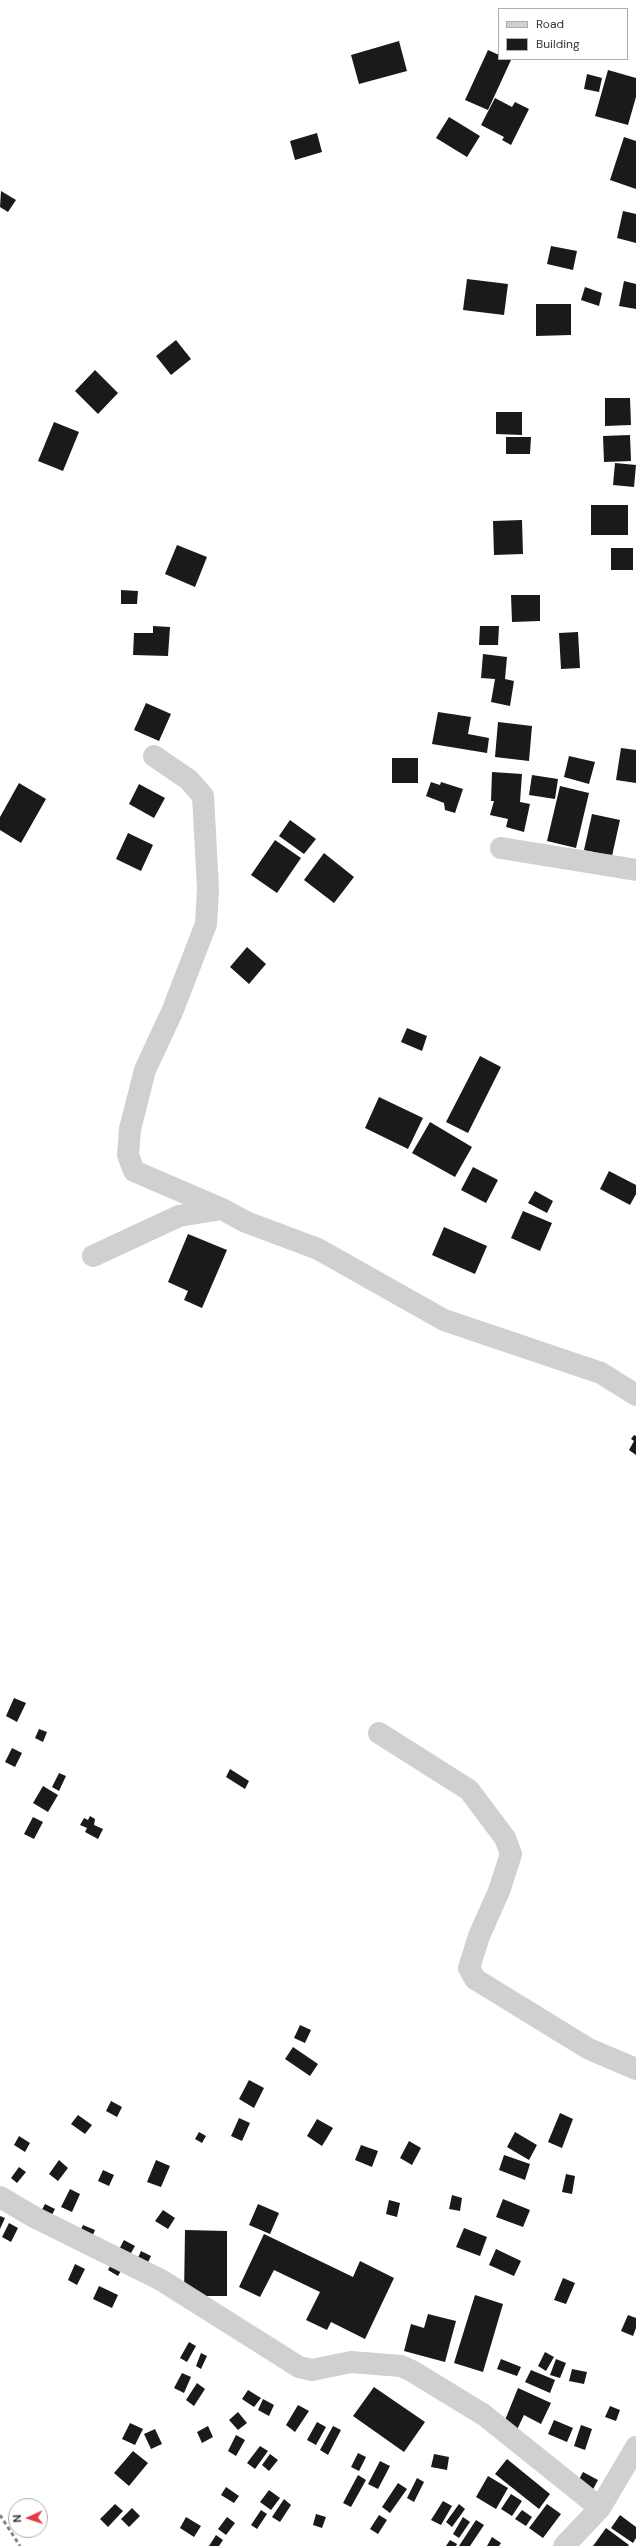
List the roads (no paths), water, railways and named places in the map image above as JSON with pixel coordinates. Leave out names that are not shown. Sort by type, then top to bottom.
[{"type":"street","points":[[154,756],[189,780],[203,796],[208,889],[206,924],[172,1012],[145,1070],[130,1129],[128,1155],[134,1171],[222,1209],[246,1222],[318,1249],[444,1320],[601,1373],[636,1395]]},
{"type":"street","points":[[501,848],[636,870]]},
{"type":"street","points":[[93,1256],[179,1216],[222,1209]]},
{"type":"street","points":[[379,1733],[469,1790],[505,1838],[511,1854],[499,1891],[477,1942],[470,1968],[475,1979],[589,2049],[636,2069]]},
{"type":"street","points":[[0,2197],[34,2217],[161,2280],[299,2367],[312,2370],[350,2362],[401,2366],[412,2371],[484,2415],[600,2508]]},
{"type":"street","points":[[564,2546],[600,2508],[636,2448]]},
{"type":"railway","points":[[0,2515],[20,2546]]}]
